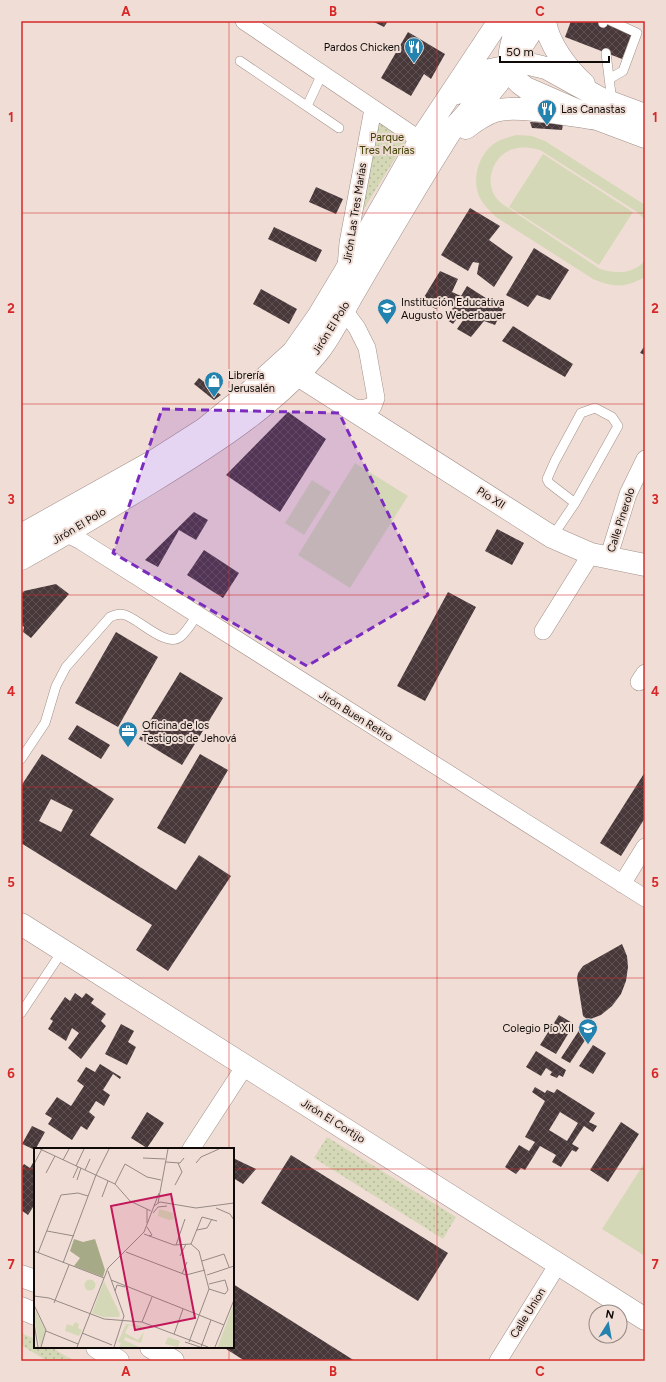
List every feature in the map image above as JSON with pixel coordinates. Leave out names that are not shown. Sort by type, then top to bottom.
[{"type":"main road","name":"Jirón El Polo","points":[[21,535],[157,459],[204,429],[240,400],[293,352],[320,315],[420,140],[499,21]]},
{"type":"main road","points":[[510,66],[510,46],[519,21]]},
{"type":"main road","name":"Jirón El Polo","points":[[21,559],[67,534],[173,469],[229,432],[278,394],[298,375],[320,350],[343,309],[451,131],[470,110],[489,94],[498,83],[538,21]]},
{"type":"main road","points":[[545,21],[551,42],[581,81],[605,100],[645,137]]},
{"type":"main road","points":[[441,108],[482,74],[490,70],[520,64],[529,64],[546,68],[605,100],[645,115]]},
{"type":"main road","points":[[415,191],[460,132],[480,117],[497,111],[527,110],[605,100]]},
{"type":"main road","name":"Pío XII","points":[[298,375],[552,537],[600,556],[645,565]]},
{"type":"main road","name":"Jirón El Cortijo","points":[[21,924],[645,1319]]},
{"type":"main road","points":[[21,1276],[34,1281]]},
{"type":"main road","points":[[21,1308],[34,1314]]},
{"type":"main road","points":[[98,1348],[118,1361]]},
{"type":"main road","points":[[153,1348],[173,1361]]},
{"type":"street","points":[[244,21],[420,140]]},
{"type":"street","name":"Jirón Las Tres Marías","points":[[346,270],[348,243],[374,109]]},
{"type":"street","name":"Pío XII","points":[[343,309],[357,328],[367,348],[376,398],[373,406],[361,410],[348,407]]},
{"type":"street","name":"Calle Pinerolo","points":[[543,631],[600,556],[645,459]]},
{"type":"street","name":"Jirón Buen Retiro","points":[[67,534],[81,541],[645,898]]},
{"type":"street","points":[[622,884],[645,847]]},
{"type":"street","points":[[192,1148],[245,1066]]},
{"type":"street","name":"Calle Union","points":[[498,1361],[558,1264]]},
{"type":"lane","points":[[605,100],[623,71],[637,33],[606,22]]},
{"type":"lane","points":[[605,100],[606,53]]},
{"type":"lane","points":[[240,61],[339,128]]},
{"type":"lane","points":[[307,106],[322,74]]},
{"type":"lane","points":[[552,537],[575,503],[618,426],[612,417],[595,408],[581,413],[547,479],[549,483],[575,503]]},
{"type":"lane","points":[[21,759],[45,723],[56,686],[66,667],[110,617],[117,614],[125,615],[165,638],[173,640],[180,637],[197,615]]},
{"type":"lane","points":[[21,1013],[63,950]]},
{"type":"highlighted area","points":[[162,409],[339,413],[428,595],[307,666],[113,553]]},
{"type":"green space","name":"Parque Tres Marías","points":[[378,119],[407,139],[357,220]]},
{"type":"green space","points":[[517,135],[532,136],[545,141],[642,203],[645,205],[645,220],[637,212],[540,150],[532,148],[518,148],[510,150],[497,160],[491,175],[491,183],[497,199],[600,269],[612,272],[630,271],[645,261],[645,277],[638,281],[619,286],[593,279],[496,217],[487,208],[479,196],[476,183],[476,176],[480,162],[487,150],[492,145],[504,138]]},
{"type":"green space","points":[[543,154],[633,212],[599,265],[509,207]]},
{"type":"green space","points":[[355,463],[408,496],[350,588],[298,555]]},
{"type":"green space","points":[[312,480],[331,492],[304,535],[285,523]]},
{"type":"green space","points":[[327,1137],[456,1217],[443,1239],[314,1158]]},
{"type":"green space","points":[[645,1162],[645,1256],[602,1229]]},
{"type":"green space","points":[[21,1333],[34,1339],[34,1348],[53,1348],[74,1361],[47,1361],[21,1345]]},
{"type":"building","points":[[372,21],[388,21],[384,27]]},
{"type":"building","points":[[571,21],[598,21],[632,34],[622,59],[565,37]]},
{"type":"building","name":"Pardos Chicken","points":[[408,32],[445,54],[431,79],[424,74],[411,96],[381,78]]},
{"type":"building","name":"Las Canastas","points":[[530,122],[563,124],[562,130],[532,128]]},
{"type":"building","points":[[316,187],[343,199],[336,214],[309,202]]},
{"type":"building","points":[[470,208],[500,226],[489,240],[513,257],[494,287],[477,274],[479,263],[473,262],[468,271],[441,255]]},
{"type":"building","points":[[274,227],[322,250],[316,262],[268,239]]},
{"type":"building","points":[[534,248],[569,270],[550,300],[537,295],[528,307],[506,295]]},
{"type":"building","points":[[440,271],[458,279],[452,292],[461,296],[467,286],[503,309],[495,325],[484,321],[471,337],[457,329],[466,316],[460,315],[453,324],[447,320],[453,307],[442,303],[436,309],[421,302]]},
{"type":"building","points":[[261,289],[297,309],[289,324],[253,304]]},
{"type":"building","points":[[513,326],[573,364],[565,377],[502,341]]},
{"type":"building","points":[[645,345],[645,355],[640,353]]},
{"type":"building","points":[[199,378],[221,395],[214,400],[194,384]]},
{"type":"building","points":[[288,412],[326,439],[280,512],[226,475]]},
{"type":"building","points":[[194,512],[208,520],[196,540],[179,530],[158,567],[145,560]]},
{"type":"building","points":[[497,529],[524,543],[512,565],[485,551]]},
{"type":"building","points":[[204,550],[239,573],[223,598],[187,575]]},
{"type":"building","points":[[56,584],[69,594],[31,638],[23,632],[24,627],[21,624],[21,594],[24,591]]},
{"type":"building","points":[[448,592],[476,607],[425,701],[397,686]]},
{"type":"building","points":[[116,632],[158,657],[118,727],[75,703]]},
{"type":"building","points":[[180,672],[223,698],[182,765],[139,739]]},
{"type":"building","points":[[77,725],[110,745],[101,759],[68,739]]},
{"type":"building","points":[[42,754],[114,799],[90,835],[176,890],[199,855],[231,876],[168,971],[136,950],[152,925],[21,843],[21,786]],"holes":[[[51,799],[73,810],[61,832],[39,821]]]},
{"type":"building","points":[[200,754],[228,770],[185,844],[157,828]]},
{"type":"building","points":[[645,772],[645,818],[621,856],[600,843]]},
{"type":"building","points":[[622,944],[627,956],[628,967],[626,981],[621,994],[612,1006],[601,1015],[588,1020],[583,1016],[577,978],[578,973],[583,966]]},
{"type":"building","points":[[75,993],[82,998],[86,993],[94,999],[91,1003],[106,1014],[101,1021],[106,1026],[81,1059],[68,1048],[79,1033],[72,1028],[66,1041],[48,1029],[53,1021],[50,1019],[65,997],[70,1001]]},
{"type":"building","points":[[559,1015],[574,1024],[556,1054],[540,1045]]},
{"type":"building","points":[[121,1024],[134,1031],[128,1042],[136,1047],[127,1065],[105,1054]]},
{"type":"building","points":[[580,1029],[589,1034],[570,1063],[561,1058]]},
{"type":"building","points":[[593,1045],[606,1053],[593,1074],[579,1066]]},
{"type":"building","points":[[536,1051],[566,1070],[563,1077],[559,1075],[557,1078],[550,1075],[552,1072],[546,1068],[541,1076],[526,1067]]},
{"type":"building","points":[[100,1064],[121,1077],[120,1079],[113,1074],[103,1090],[110,1095],[104,1106],[96,1101],[89,1112],[95,1117],[87,1130],[81,1126],[72,1140],[48,1124],[52,1118],[45,1114],[57,1097],[71,1106],[84,1086],[77,1081],[86,1067],[95,1072]]},
{"type":"building","points":[[535,1087],[545,1093],[547,1090],[554,1093],[557,1089],[595,1113],[589,1122],[597,1126],[593,1132],[584,1126],[572,1144],[579,1148],[576,1152],[572,1150],[561,1167],[552,1162],[556,1155],[540,1146],[525,1170],[521,1168],[516,1174],[505,1167],[519,1145],[529,1151],[535,1142],[525,1137],[545,1101],[532,1092]],"holes":[[[560,1112],[578,1123],[567,1141],[549,1130]]]},
{"type":"building","points":[[147,1112],[164,1123],[147,1148],[131,1138]]},
{"type":"building","points":[[621,1122],[639,1134],[608,1182],[590,1170]]},
{"type":"building","points":[[32,1126],[45,1132],[34,1150],[22,1144]]},
{"type":"building","points":[[291,1155],[448,1253],[418,1301],[261,1203]]},
{"type":"building","points":[[234,1158],[256,1169],[243,1184],[234,1179]]},
{"type":"building","points":[[34,1161],[34,1206],[28,1215],[21,1210],[21,1168],[24,1164],[30,1168]]},
{"type":"building","points":[[234,1285],[355,1361],[245,1361],[225,1348],[234,1348]]},
{"type":"place","name":"Pardos Chicken","points":[[414,64]]},
{"type":"place","name":"Las Canastas","points":[[547,126]]},
{"type":"place","name":"Institución Educativa Augusto Weberbauer","points":[[387,325]]},
{"type":"place","name":"Librería Jerusalén","points":[[214,398]]},
{"type":"place","name":"Oficina de los Testigos de Jehová","points":[[128,748]]},
{"type":"place","name":"Colegio Pío XII","points":[[588,1045]]}]
